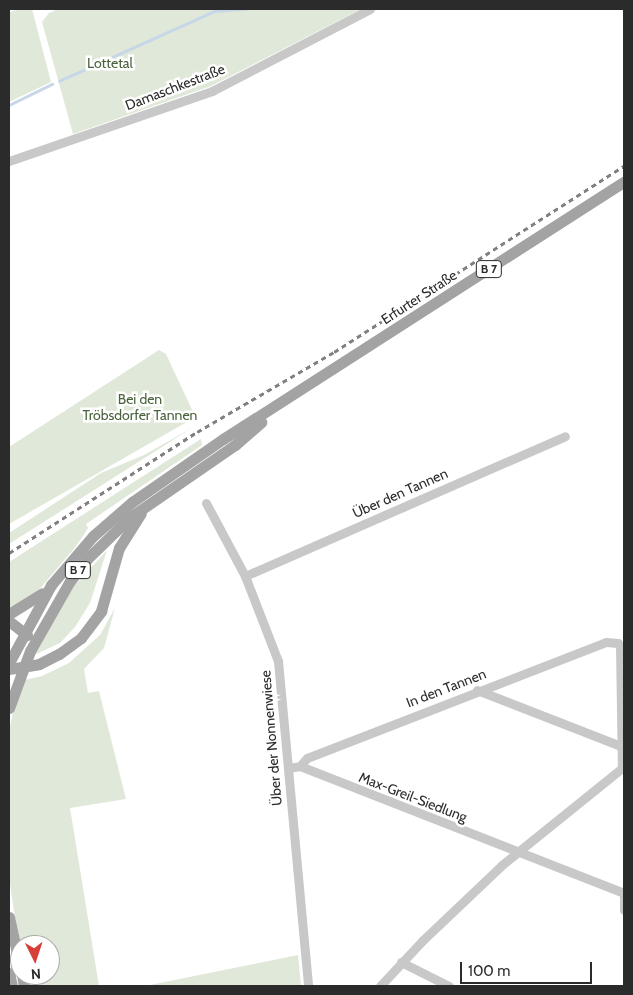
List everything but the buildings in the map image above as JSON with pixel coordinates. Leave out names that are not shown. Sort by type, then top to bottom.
[{"type":"main road","name":"Erfurter Straße","points":[[51,585],[93,536],[132,502],[223,439],[281,404],[624,182]]},
{"type":"main road","name":"Erfurter Straße","points":[[146,505],[235,444],[281,404]]},
{"type":"main road","name":"B 7","points":[[9,708],[30,651],[70,581],[108,536],[146,505]]},
{"type":"main road","name":"B 7","points":[[51,585],[24,631],[9,664],[39,664],[59,654],[81,638],[101,611],[119,548],[146,505]]},
{"type":"main road","points":[[9,614],[26,606],[51,585]]},
{"type":"main road","points":[[9,621],[24,631],[30,651]]},
{"type":"main road","points":[[9,639],[9,664]]},
{"type":"main road","points":[[9,917],[13,935]]},
{"type":"main road","points":[[9,973],[12,986]]},
{"type":"street","name":"Damaschkestraße","points":[[9,161],[212,91],[370,9]]},
{"type":"street","name":"Über den Tannen","points":[[245,576],[565,436]]},
{"type":"street","name":"Über der Nonnenwiese","points":[[206,503],[245,576],[278,661],[308,986]]},
{"type":"street","name":"In den Tannen","points":[[288,768],[300,766],[307,758],[477,690],[606,642],[618,643],[621,746]]},
{"type":"street","points":[[380,986],[401,962],[516,853],[622,768],[621,746],[477,690]]},
{"type":"street","name":"Max-Greil-Siedlung","points":[[300,766],[516,853],[624,893]]},
{"type":"street","points":[[624,893],[624,910]]},
{"type":"street","points":[[401,962],[449,986]]},
{"type":"green space","points":[[32,9],[51,82],[9,102],[9,12]]},
{"type":"green space","name":"Lottetal","points":[[58,9],[361,9],[211,86],[73,134],[42,22],[49,13]]},
{"type":"green space","name":"Bei den Tröbsdorfer Tannen","points":[[159,350],[166,354],[194,414],[192,419],[9,524],[9,447]]},
{"type":"green space","points":[[192,428],[9,544],[9,533],[101,473],[144,455]]},
{"type":"green space","points":[[201,439],[202,445],[86,524],[88,528],[77,545],[38,591],[9,610],[9,562]]},
{"type":"green space","points":[[107,550],[90,603],[75,627],[60,643],[34,655],[74,586]]},
{"type":"green space","points":[[115,608],[104,648],[84,669],[88,693],[99,691],[126,799],[70,808],[99,986],[29,986],[60,985],[60,935],[19,935],[9,877],[9,731],[20,681],[42,676],[69,663],[100,635]]},
{"type":"green space","points":[[298,955],[301,986],[145,986]]},
{"type":"waterway","points":[[59,81],[215,11],[246,9]]},
{"type":"waterway","points":[[9,105],[52,84]]},
{"type":"railway","points":[[9,553],[197,432],[334,352],[624,166]]}]
